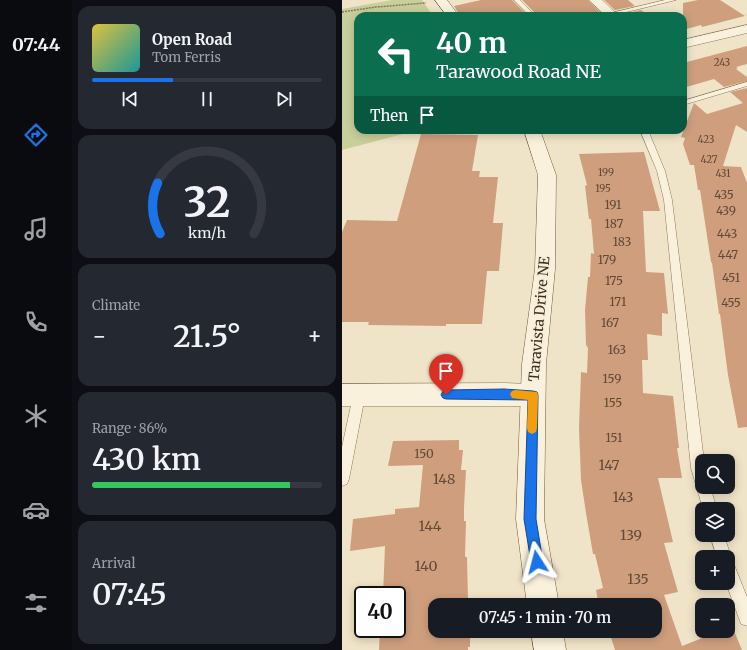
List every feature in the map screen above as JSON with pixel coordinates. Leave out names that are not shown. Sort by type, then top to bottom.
[{"type":"street","points":[[441,0],[450,12]]},
{"type":"street","points":[[595,0],[609,12]]},
{"type":"street","points":[[687,43],[747,29]]},
{"type":"street","name":"Taravista Drive NE","points":[[533,134],[547,175],[545,269],[534,364],[530,519],[542,598]]},
{"type":"street","points":[[350,396],[533,395]]},
{"type":"street","points":[[549,638],[550,650]]},
{"type":"lane","points":[[517,0],[529,12]]},
{"type":"lane","points":[[624,12],[673,0]]},
{"type":"lane","points":[[687,102],[747,84]]},
{"type":"lane","points":[[646,134],[661,171],[668,200],[696,454]]},
{"type":"lane","points":[[342,479],[350,396]]},
{"type":"lane","points":[[735,586],[747,618]]},
{"type":"path","points":[[342,12],[376,7],[426,3]]},
{"type":"green space","points":[[392,0],[422,0],[430,12],[354,12],[354,134],[403,134],[342,150],[342,9]]},
{"type":"building","points":[[481,0],[512,0],[524,12],[458,12],[454,6]]},
{"type":"building","points":[[522,0],[588,0],[600,12],[534,12]]},
{"type":"building","points":[[604,0],[628,0],[635,6],[615,10]]},
{"type":"building","points":[[698,0],[720,0],[745,16],[702,27],[701,25],[687,29],[687,12],[683,12],[683,3]]},
{"type":"building","points":[[641,10],[644,12],[633,12]]},
{"type":"building","points":[[747,46],[747,64],[736,67],[738,68],[736,69],[747,77],[747,81],[724,87],[714,79],[687,87],[687,62]]},
{"type":"building","points":[[747,88],[747,132],[736,125],[723,166],[741,167],[747,183],[747,427],[738,428],[728,375],[720,314],[700,190],[698,190],[694,165],[690,165],[683,144],[685,138],[681,137],[682,134],[687,134],[687,121],[694,103],[707,114],[743,103],[730,92]]},
{"type":"building","points":[[421,134],[478,135],[472,171],[480,171],[479,177],[498,177],[493,223],[503,223],[499,271],[487,271],[482,324],[446,324],[446,326],[368,325],[369,322],[342,322],[342,232],[347,220],[397,221]]},
{"type":"building","points":[[644,152],[660,211],[643,211],[646,272],[664,273],[668,314],[662,313],[662,336],[647,334],[648,360],[642,360],[643,393],[673,396],[679,448],[677,448],[682,478],[658,478],[673,542],[664,543],[678,592],[664,595],[682,646],[702,638],[735,638],[735,633],[742,650],[615,650],[611,638],[662,638],[662,598],[598,598],[596,590],[603,588],[595,554],[593,554],[581,480],[579,428],[581,372],[587,373],[588,348],[586,345],[585,310],[588,277],[590,277],[591,253],[594,254],[591,219],[589,219],[585,186],[587,185],[579,154]]},
{"type":"building","points":[[459,440],[459,450],[463,450],[461,470],[466,470],[464,521],[466,521],[465,557],[467,557],[468,598],[428,598],[428,638],[470,638],[470,647],[468,647],[468,650],[379,650],[380,638],[406,638],[406,586],[383,586],[385,546],[350,551],[353,519],[395,514],[395,509],[419,507],[423,465],[388,466],[393,441]]},
{"type":"slow traffic","points":[[515,394],[533,395],[532,428]]},
{"type":"route","points":[[446,395],[533,395],[530,519],[537,562]]}]
